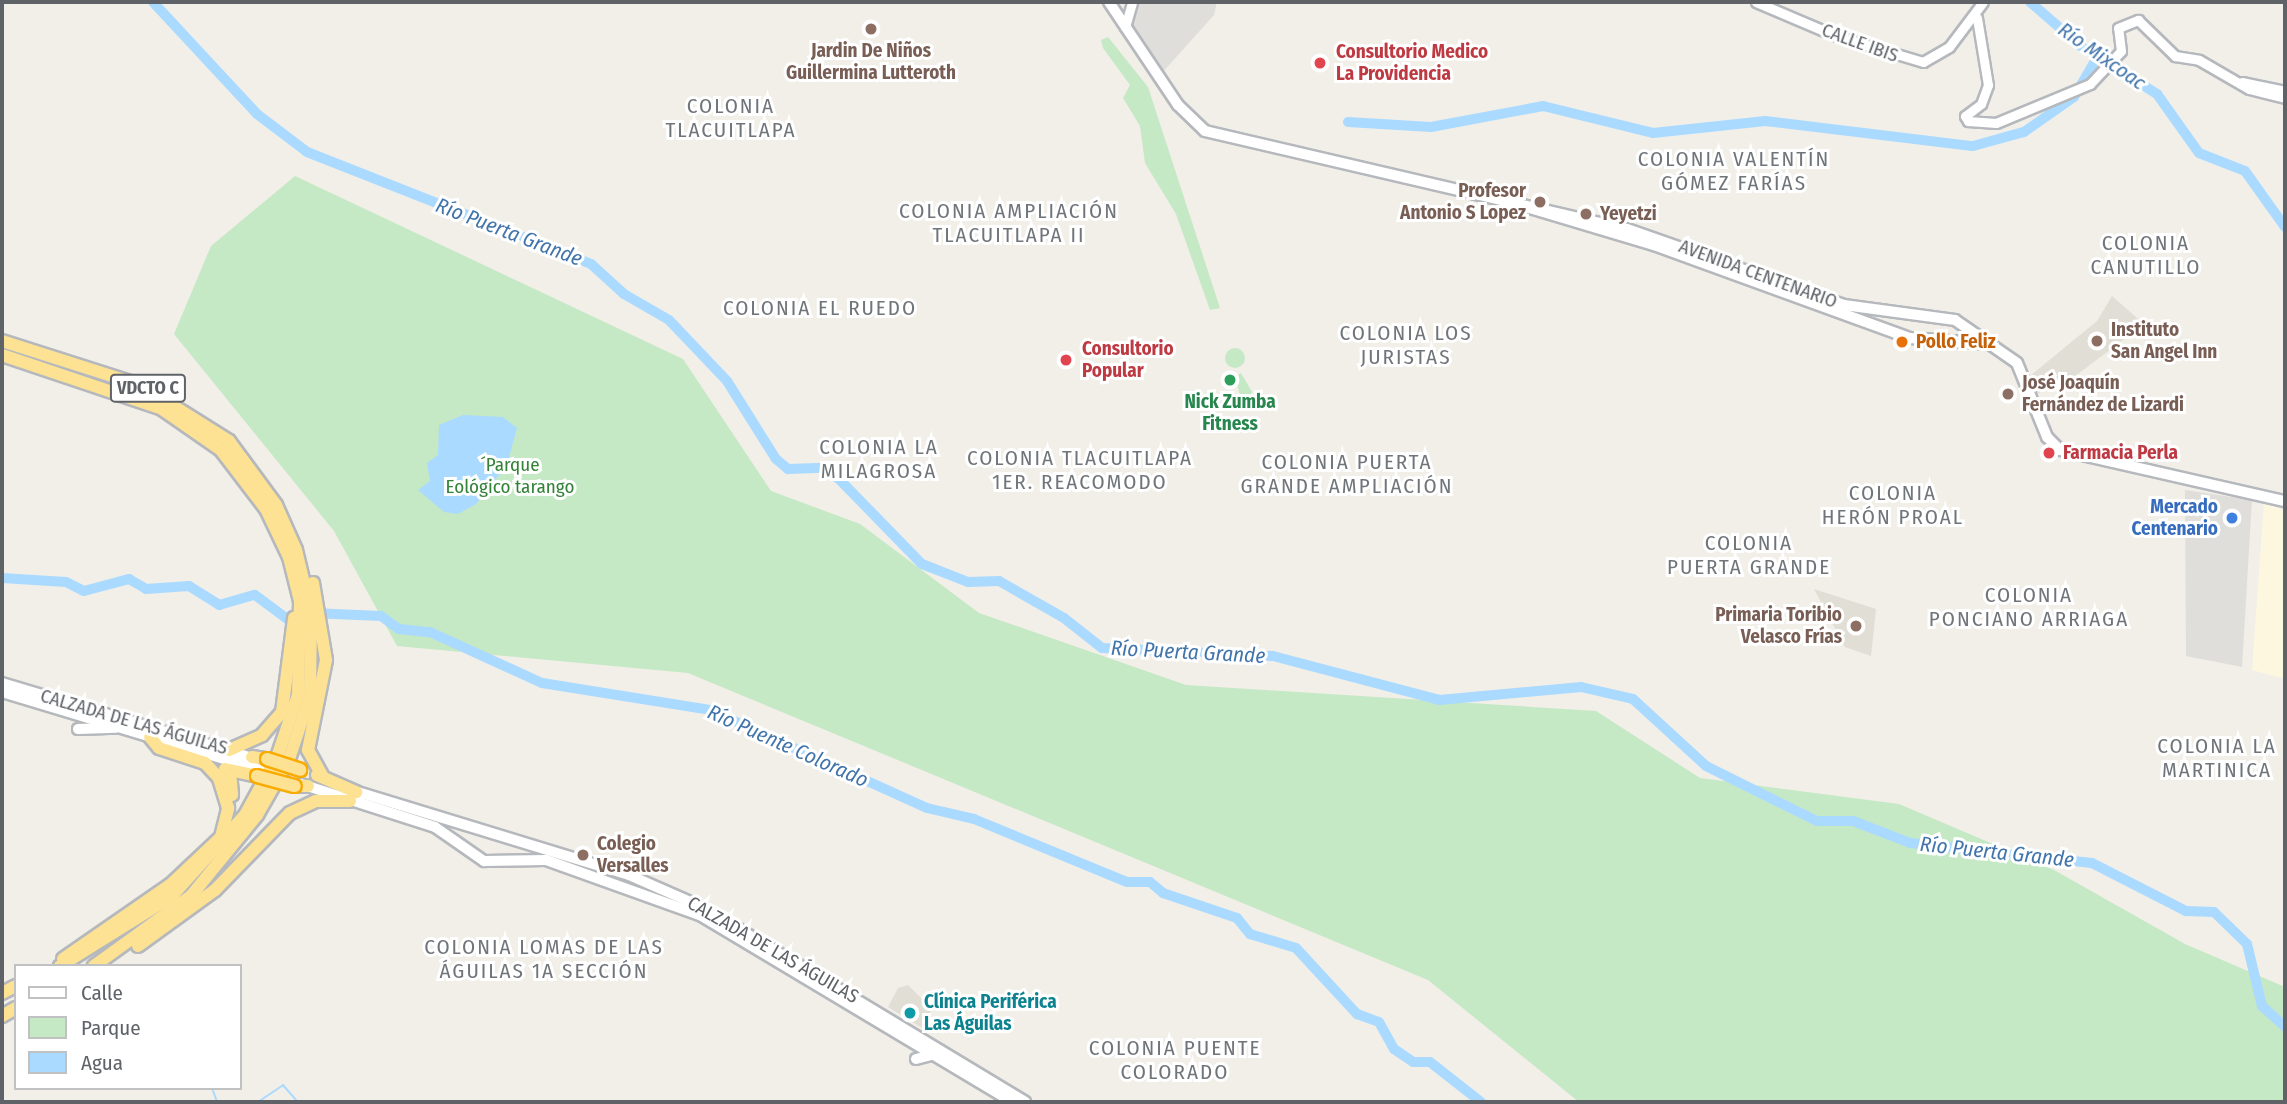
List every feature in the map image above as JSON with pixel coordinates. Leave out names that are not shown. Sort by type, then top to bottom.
[{"type":"highway","name":"VDCTO C","points":[[2,341],[170,398],[229,441],[260,487],[312,579],[325,639],[304,697]]},
{"type":"highway","name":"VDCTO C","points":[[2,355],[162,409],[221,450],[260,487],[293,573],[304,697]]},
{"type":"highway","points":[[304,697],[310,761],[323,777],[353,796]]},
{"type":"highway","points":[[229,750],[272,726],[304,697]]},
{"type":"highway","points":[[105,964],[205,875],[261,790],[304,697]]},
{"type":"highway","points":[[150,737],[163,750],[230,771],[262,767],[301,778],[323,777]]},
{"type":"highway","points":[[301,778],[309,737]]},
{"type":"highway","points":[[252,757],[262,767],[301,778]]},
{"type":"highway","points":[[205,763],[223,784],[228,801],[221,837]]},
{"type":"highway","points":[[96,964],[205,875],[232,811],[230,771]]},
{"type":"highway","points":[[63,964],[150,914],[290,813],[316,801],[353,796]]},
{"type":"highway","points":[[57,964],[205,875]]},
{"type":"main road","name":"AVENIDA CENTENARIO","points":[[1109,2],[1188,118],[1205,131],[1657,237],[1924,341],[1989,344]]},
{"type":"main road","name":"AVENIDA CENTENARIO","points":[[1853,312],[1955,320],[2022,370],[2047,438],[2060,450],[2285,501]]},
{"type":"main road","name":"CALZADA DE LAS ÁGUILAS","points":[[2,683],[252,757]]},
{"type":"main road","name":"CALZADA DE LAS ÁGUILAS","points":[[2,692],[150,737],[262,767]]},
{"type":"main road","points":[[78,729],[120,727]]},
{"type":"main road","name":"CALZADA DE LAS ÁGUILAS","points":[[301,778],[395,809],[529,844],[629,875],[717,914],[1025,1102]]},
{"type":"main road","name":"CALZADA DE LAS ÁGUILAS","points":[[395,809],[444,831],[484,861],[528,859],[625,885],[700,915],[1012,1102]]},
{"type":"main road","points":[[456,842],[455,832],[465,826]]},
{"type":"main road","points":[[528,859],[529,844]]},
{"type":"main road","points":[[916,1059],[935,1054]]},
{"type":"street","points":[[1125,27],[1132,2]]},
{"type":"street","name":"CALLE IBIS","points":[[1756,2],[1912,61],[1941,54],[1977,18],[1983,2]]},
{"type":"street","points":[[1977,18],[1985,69],[1986,96],[1966,113],[1968,121],[1996,123],[2080,89],[2110,65],[2121,52],[2118,29],[2137,20],[2175,56],[2199,60],[2238,82],[2285,98]]},
{"type":"street","points":[[2238,82],[2285,91]]},
{"type":"shaded area","points":[[1138,2],[1217,2],[1214,15],[1162,73],[1131,26]]},
{"type":"shaded area","name":"Instituto San Angel Inn","points":[[2112,296],[2144,324],[2074,377],[2037,394],[2030,376],[2097,321]]},
{"type":"shaded area","points":[[2185,490],[2252,500],[2242,667],[2186,656]]},
{"type":"shaded area","points":[[2264,502],[2285,511],[2285,679],[2252,670]]},
{"type":"shaded area","name":"Primaria Toribio Velasco Frías","points":[[1814,589],[1876,609],[1871,656],[1845,647]]},
{"type":"shaded area","points":[[908,985],[932,1009],[922,1028],[888,1007],[898,988]]},
{"type":"green space","points":[[1108,37],[1148,87],[1220,308],[1210,310],[1176,214],[1145,163],[1140,126],[1123,98],[1130,85],[1103,48],[1101,40]]},
{"type":"green space","name":"´Parque Eológico tarango","points":[[295,176],[683,359],[771,491],[860,524],[979,613],[1186,685],[1596,711],[1700,778],[1899,804],[2054,870],[2185,944],[2285,987],[2285,1102],[1579,1102],[1428,980],[688,673],[397,646],[334,531],[174,334],[211,246]]},
{"type":"green space","points":[[1235,348],[1242,351],[1245,358],[1242,365],[1235,368],[1228,365],[1225,358],[1228,351]]},
{"type":"green space","points":[[1241,373],[1252,392],[1244,409],[1235,377]]},
{"type":"water","points":[[463,415],[503,417],[517,428],[507,465],[476,504],[458,514],[444,512],[418,490],[430,481],[427,463],[438,455],[439,425]]},
{"type":"waterway","name":"Río Puerta Grande","points":[[153,2],[257,114],[307,152],[591,264],[624,294],[669,320],[727,381],[776,459],[788,469],[823,468],[838,478],[922,564],[968,582],[999,581],[1064,618],[1102,648],[1273,656],[1439,700],[1581,687],[1633,699],[1706,766],[1817,821],[1853,821],[1910,843],[2092,863],[2186,911],[2214,912],[2247,944],[2262,1006],[2285,1027]]},
{"type":"waterway","name":"Río Mixcoac","points":[[2030,2],[2082,47],[2157,94],[2199,153],[2245,171],[2285,227]]},
{"type":"waterway","points":[[1348,122],[1431,127],[1543,106],[1653,133],[1765,121],[1973,146],[2024,132],[2074,97],[2098,56]]},
{"type":"waterway","name":"Río Puente Colorado","points":[[2,578],[66,582],[84,591],[129,579],[146,589],[189,586],[219,605],[255,595],[294,624],[311,613],[381,616],[399,629],[430,632],[542,683],[710,710],[927,808],[974,819],[1127,882],[1150,882],[1163,893],[1237,918],[1250,934],[1296,948],[1357,1014],[1379,1022],[1394,1049],[1413,1062],[1430,1062],[1481,1102]]},
{"type":"waterway","points":[[258,1102],[283,1085],[298,1102]]},
{"type":"waterway","points":[[213,1090],[217,1102]]},
{"type":"place","name":"Jardin De Niños Guillermina Lutteroth","points":[[871,29]]},
{"type":"place","name":"Consultorio Medico La Providencia","points":[[1320,63]]},
{"type":"place","name":"Profesor Antonio S Lopez","points":[[1540,202]]},
{"type":"place","name":"Yeyetzi","points":[[1586,214]]},
{"type":"place","name":"Instituto San Angel Inn","points":[[2097,341]]},
{"type":"place","name":"Pollo Feliz","points":[[1902,342]]},
{"type":"place","name":"Consultorio Popular","points":[[1066,360]]},
{"type":"place","name":"Nick Zumba Fitness","points":[[1230,380]]},
{"type":"place","name":"José Joaquín Fernández de Lizardi","points":[[2008,394]]},
{"type":"place","name":"Farmacia Perla","points":[[2049,453]]},
{"type":"place","name":"Mercado Centenario","points":[[2232,518]]},
{"type":"place","name":"Primaria Toribio Velasco Frías","points":[[1856,626]]},
{"type":"place","name":"Colegio Versalles","points":[[583,855]]},
{"type":"place","name":"Clínica Periférica Las Águilas","points":[[910,1013]]},
{"type":"district","name":"COLONIA TLACUITLAPA","points":[[731,118]]},
{"type":"district","name":"COLONIA VALENTÍN GÓMEZ FARÍAS","points":[[1734,171]]},
{"type":"district","name":"COLONIA AMPLIACIÓN TLACUITLAPA II","points":[[1009,223]]},
{"type":"district","name":"COLONIA CANUTILLO","points":[[2146,255]]},
{"type":"district","name":"COLONIA EL RUEDO","points":[[820,308]]},
{"type":"district","name":"COLONIA LOS JURISTAS","points":[[1406,345]]},
{"type":"district","name":"COLONIA LA MILAGROSA","points":[[879,459]]},
{"type":"district","name":"COLONIA TLACUITLAPA 1ER. REACOMODO","points":[[1080,470]]},
{"type":"district","name":"COLONIA PUERTA GRANDE AMPLIACIÓN","points":[[1347,474]]},
{"type":"district","name":"COLONIA HERÓN PROAL","points":[[1893,505]]},
{"type":"district","name":"COLONIA PUERTA GRANDE","points":[[1749,555]]},
{"type":"district","name":"COLONIA PONCIANO ARRIAGA","points":[[2029,607]]},
{"type":"district","name":"COLONIA LA MARTINICA","points":[[2217,758]]},
{"type":"district","name":"COLONIA LOMAS DE LAS ÁGUILAS 1A SECCIÓN","points":[[544,959]]},
{"type":"district","name":"COLONIA PUENTE COLORADO","points":[[1175,1060]]}]
